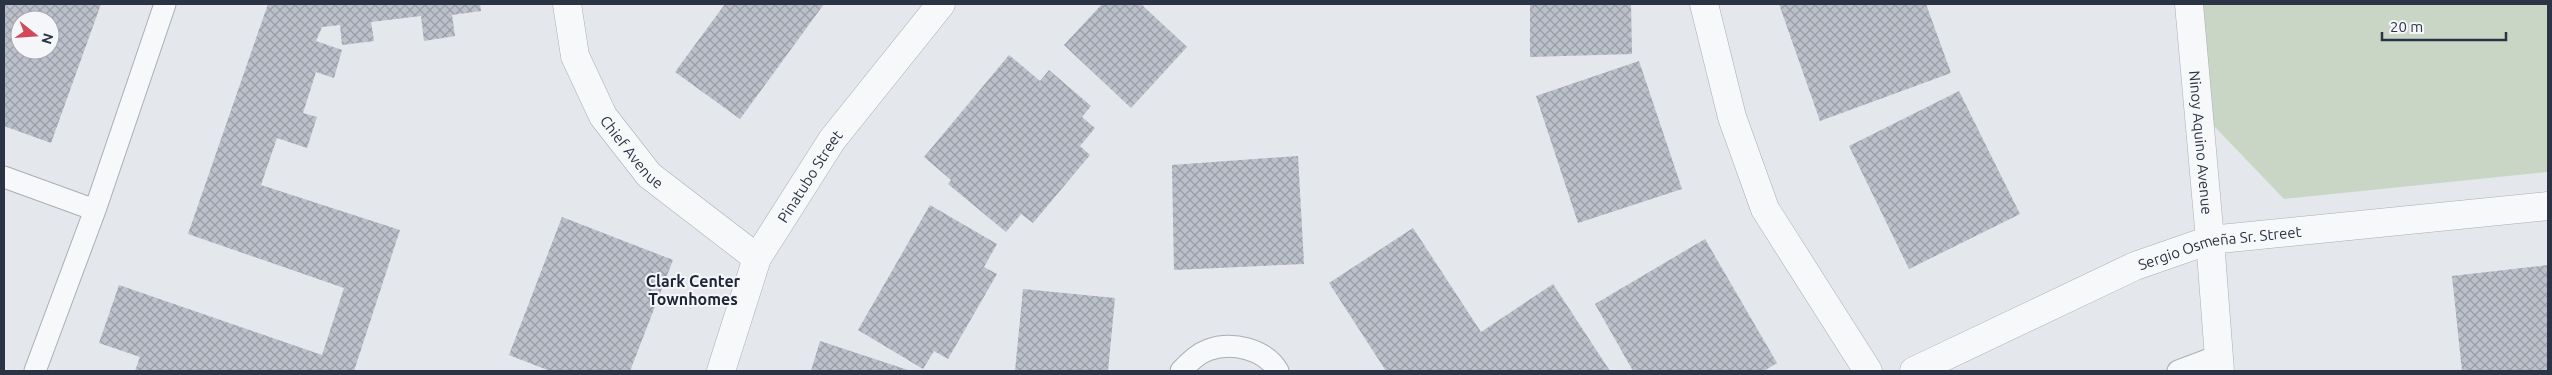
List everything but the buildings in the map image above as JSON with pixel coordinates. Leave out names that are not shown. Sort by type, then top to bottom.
[{"type":"street","name":"Chief Avenue","points":[[567,4],[575,56],[603,116],[649,175],[757,258]]},
{"type":"street","name":"Pinatubo Street","points":[[721,371],[757,258],[832,140],[941,4]]},
{"type":"street","points":[[1704,4],[1732,118],[1765,209],[1868,371]]},
{"type":"street","name":"Ninoy Aquino Avenue","points":[[2189,4],[2219,364]]},
{"type":"street","name":"Sergio Osmeña Sr. Street","points":[[1914,371],[2135,266],[2210,240],[2548,206]]},
{"type":"lane","points":[[35,371],[95,210],[165,4]]},
{"type":"lane","points":[[4,177],[95,210]]},
{"type":"lane","points":[[1181,371],[1191,359],[1208,350],[1226,346],[1245,348],[1262,355],[1278,371]]},
{"type":"lane","points":[[2178,371],[2219,364]]},
{"type":"green space","points":[[2202,4],[2548,4],[2548,172],[2284,199],[2214,126],[2204,48]]},
{"type":"district","name":"Clark Center Townhomes","points":[[693,290]]}]
